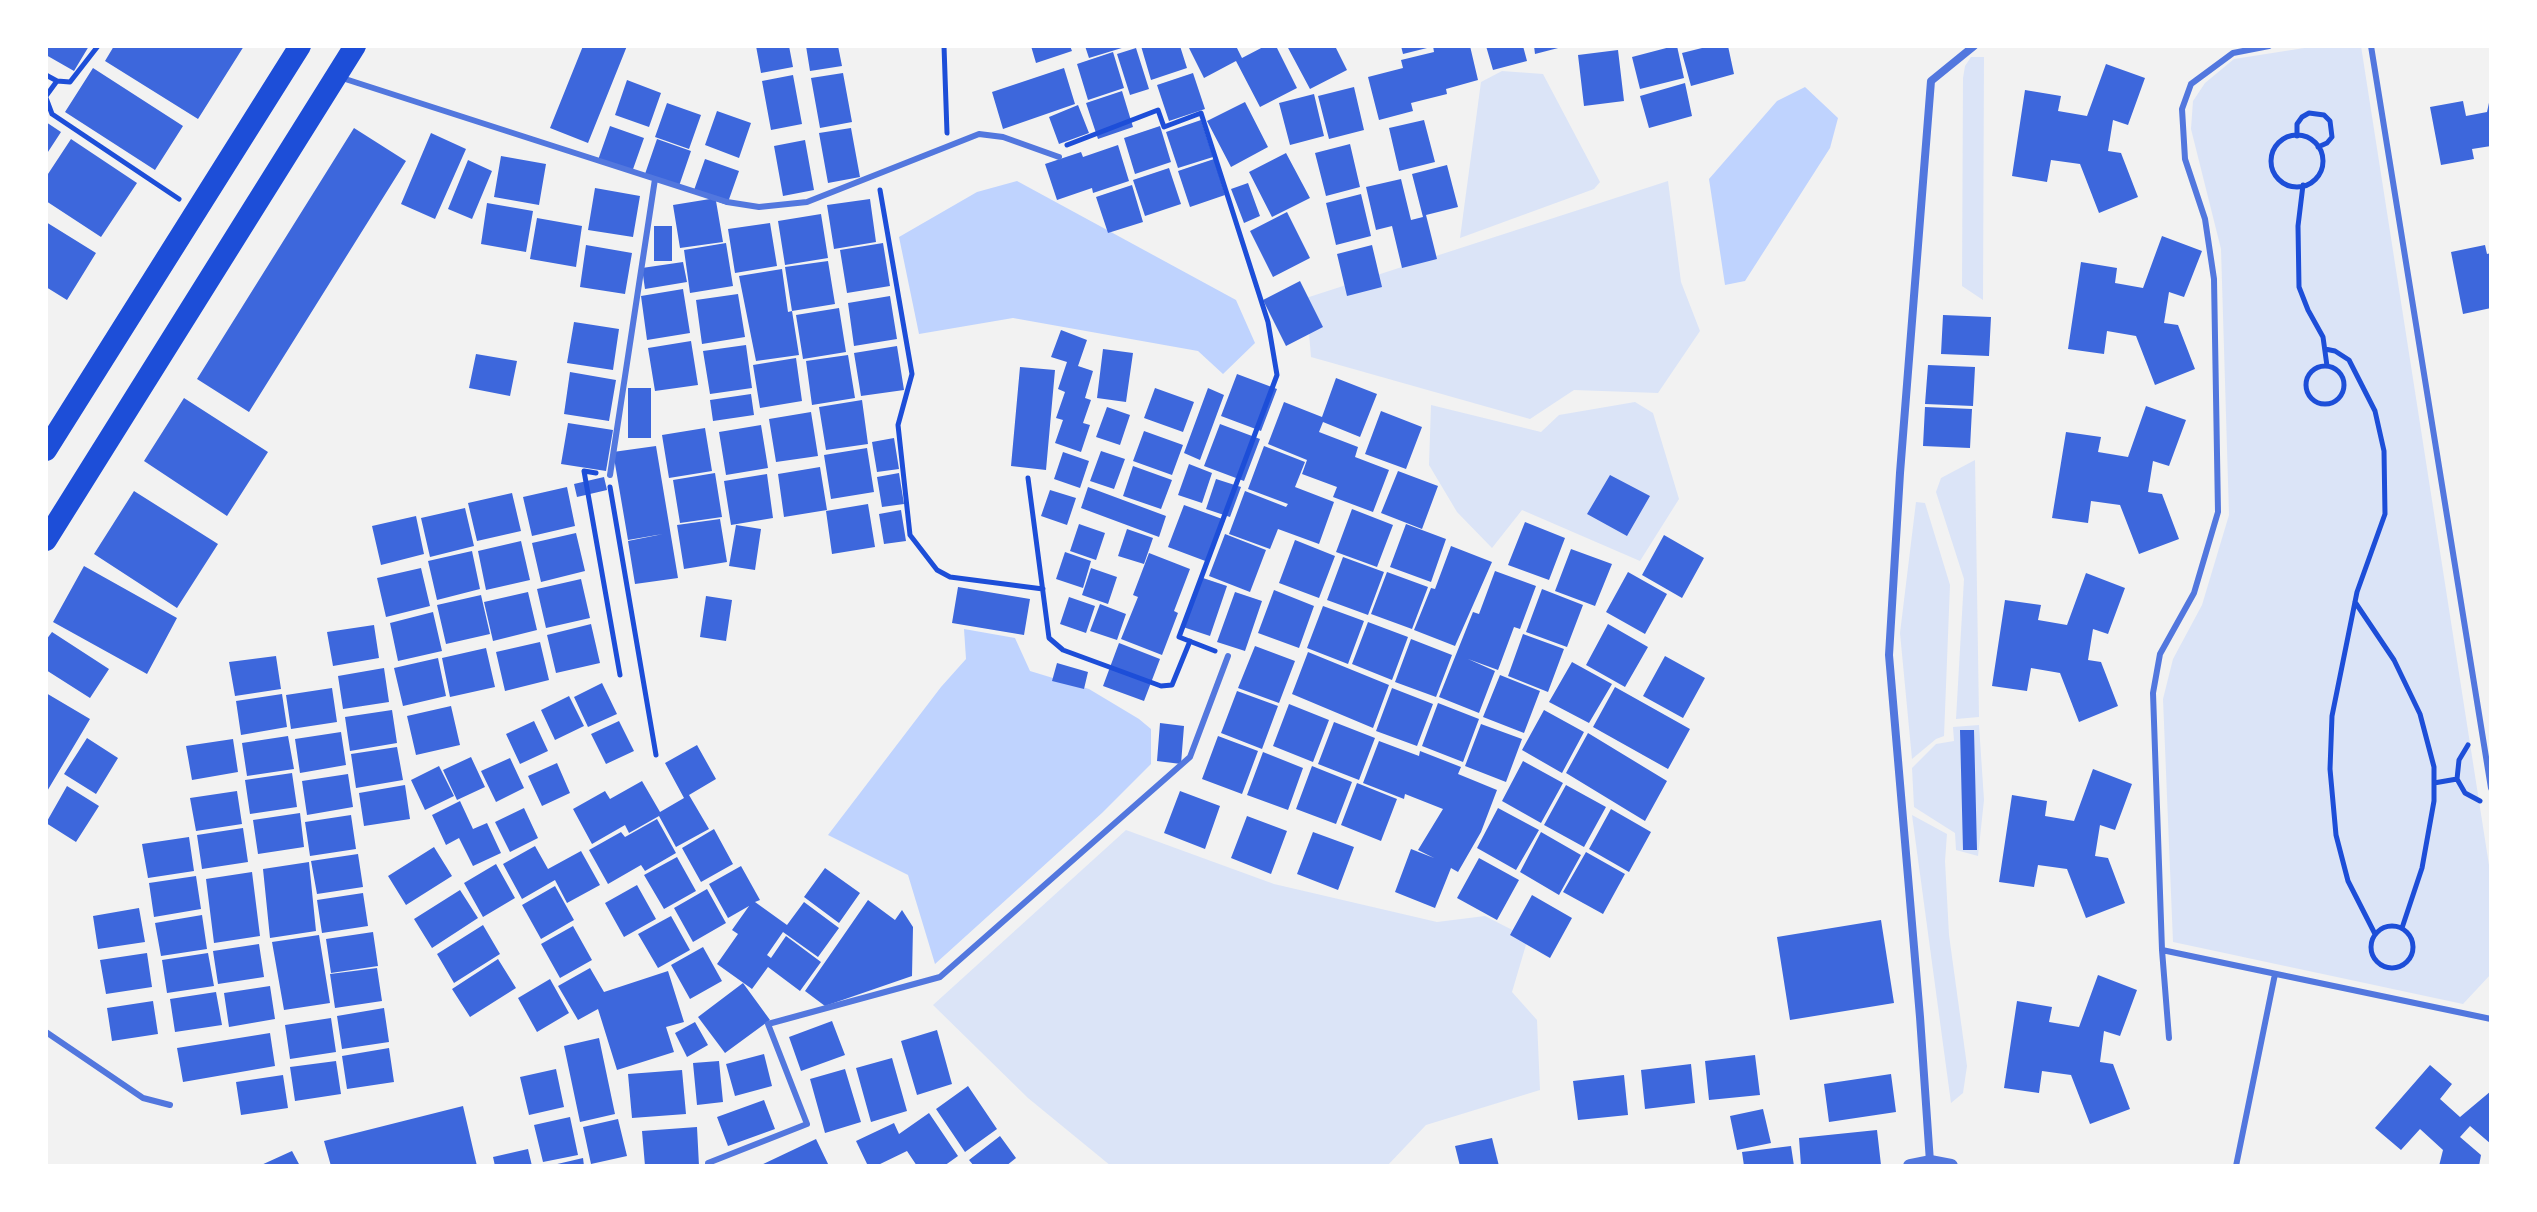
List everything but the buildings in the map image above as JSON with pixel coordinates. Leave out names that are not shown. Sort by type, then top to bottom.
[{"type":"highway","points":[[46,450],[300,46]]},
{"type":"highway","points":[[46,540],[355,46]]},
{"type":"street","points":[[1930,1162],[1889,655],[1931,81],[1974,46]]},
{"type":"street","points":[[1910,1166],[1930,1162],[1951,1166]]},
{"type":"lane","points":[[2169,1038],[2162,950],[2153,693],[2160,654],[2194,593],[2218,512],[2214,279],[2205,219],[2185,159],[2182,109],[2191,84],[2233,53],[2269,46]]},
{"type":"lane","points":[[2371,46],[2491,788]]},
{"type":"lane","points":[[337,76],[727,202],[759,207],[807,202],[979,134],[1003,137],[1059,157]]},
{"type":"lane","points":[[610,475],[655,179]]},
{"type":"lane","points":[[708,1166],[708,1163],[807,1124],[768,1024],[940,977],[1190,757],[1228,656]]},
{"type":"lane","points":[[2162,950],[2491,1019]]},
{"type":"lane","points":[[2236,1166],[2275,974]]},
{"type":"lane","points":[[46,1032],[117,1077],[143,1098],[170,1105]]},
{"type":"path","points":[[46,75],[57,81],[70,82],[98,46]]},
{"type":"path","points":[[944,46],[947,147]]},
{"type":"path","points":[[57,81],[46,97],[52,114],[197,210]]},
{"type":"path","points":[[1048,153],[1158,110],[1164,127],[1201,113],[1268,322],[1277,375],[1179,637],[1228,656]]},
{"type":"path","points":[[2297,136],[2297,124],[2302,117],[2317,112],[2324,115],[2330,121],[2332,137],[2318,147]]},
{"type":"path","points":[[2297,136],[2311,140],[2318,147],[2322,166],[2311,183],[2292,187],[2282,183],[2271,167],[2271,157],[2282,140],[2297,136]]},
{"type":"path","points":[[875,175],[882,199],[912,374],[898,425],[910,535],[937,570],[950,577],[1043,589]]},
{"type":"path","points":[[2303,185],[2298,226],[2299,287],[2323,337],[2327,366]]},
{"type":"path","points":[[2325,349],[2349,360],[2375,411],[2384,451],[2385,514],[2355,602],[2332,716],[2330,769],[2336,835],[2348,881],[2375,934]]},
{"type":"path","points":[[2327,366],[2335,369],[2345,382],[2340,399],[2324,405],[2309,397],[2306,388],[2311,372],[2327,366]]},
{"type":"path","points":[[620,675],[584,471],[610,475],[656,755]]},
{"type":"path","points":[[1028,478],[1049,638],[1063,650],[1161,686],[1172,685],[1190,641]]},
{"type":"path","points":[[2355,602],[2394,660],[2420,714],[2434,767],[2434,801],[2422,868],[2402,928]]},
{"type":"path","points":[[2483,739],[2470,742],[2464,751],[2459,760],[2457,779],[2465,793],[2479,801],[2491,800]]},
{"type":"path","points":[[2434,783],[2457,779]]},
{"type":"path","points":[[2393,925],[2402,928],[2413,943],[2413,953],[2408,962],[2392,969],[2382,967],[2371,952],[2375,934],[2383,927],[2393,925]]},
{"type":"shaded area","points":[[2317,46],[2361,46],[2491,878],[2491,974],[2463,1004],[2173,942],[2163,699],[2173,659],[2202,605],[2229,515],[2221,249],[2191,129],[2193,101],[2205,83],[2234,59]]},
{"type":"shaded area","points":[[1971,57],[1984,57],[1983,300],[1962,286],[1963,78],[1965,66]]},
{"type":"shaded area","points":[[1502,71],[1543,74],[1600,182],[1594,189],[1460,238],[1481,82]]},
{"type":"shaded area","points":[[1668,181],[1681,282],[1700,331],[1658,393],[1574,390],[1530,419],[1311,357],[1306,298]]},
{"type":"shaded area","points":[[1635,402],[1653,413],[1679,499],[1640,561],[1522,510],[1492,548],[1457,512],[1429,465],[1431,405],[1541,432],[1559,415]]},
{"type":"shaded area","points":[[1975,460],[1979,717],[1956,719],[1964,579],[1936,492],[1941,478]]},
{"type":"shaded area","points":[[1916,502],[1925,503],[1950,585],[1944,736],[1912,759],[1900,633]]},
{"type":"shaded area","points":[[1979,725],[1984,800],[1978,856],[1956,850],[1955,833],[1914,807],[1912,768],[1936,744],[1954,741],[1953,727]]},
{"type":"shaded area","points":[[1912,815],[1947,834],[1945,861],[1949,935],[1967,1066],[1963,1093],[1951,1103]]},
{"type":"shaded area","points":[[1126,830],[1274,884],[1437,922],[1485,916],[1528,938],[1512,992],[1537,1020],[1540,1090],[1426,1125],[1387,1166],[1111,1166],[1028,1098],[933,1005]]},
{"type":"water","points":[[1805,87],[1838,118],[1830,148],[1745,281],[1725,285],[1709,179],[1777,101]]},
{"type":"water","points":[[1017,181],[1236,300],[1255,343],[1223,374],[1198,351],[1013,318],[919,334],[899,237],[977,192]]},
{"type":"water","points":[[964,629],[1015,638],[1030,671],[1089,689],[1139,719],[1151,729],[1151,764],[1102,813],[935,964],[908,875],[828,835],[966,659]]}]
